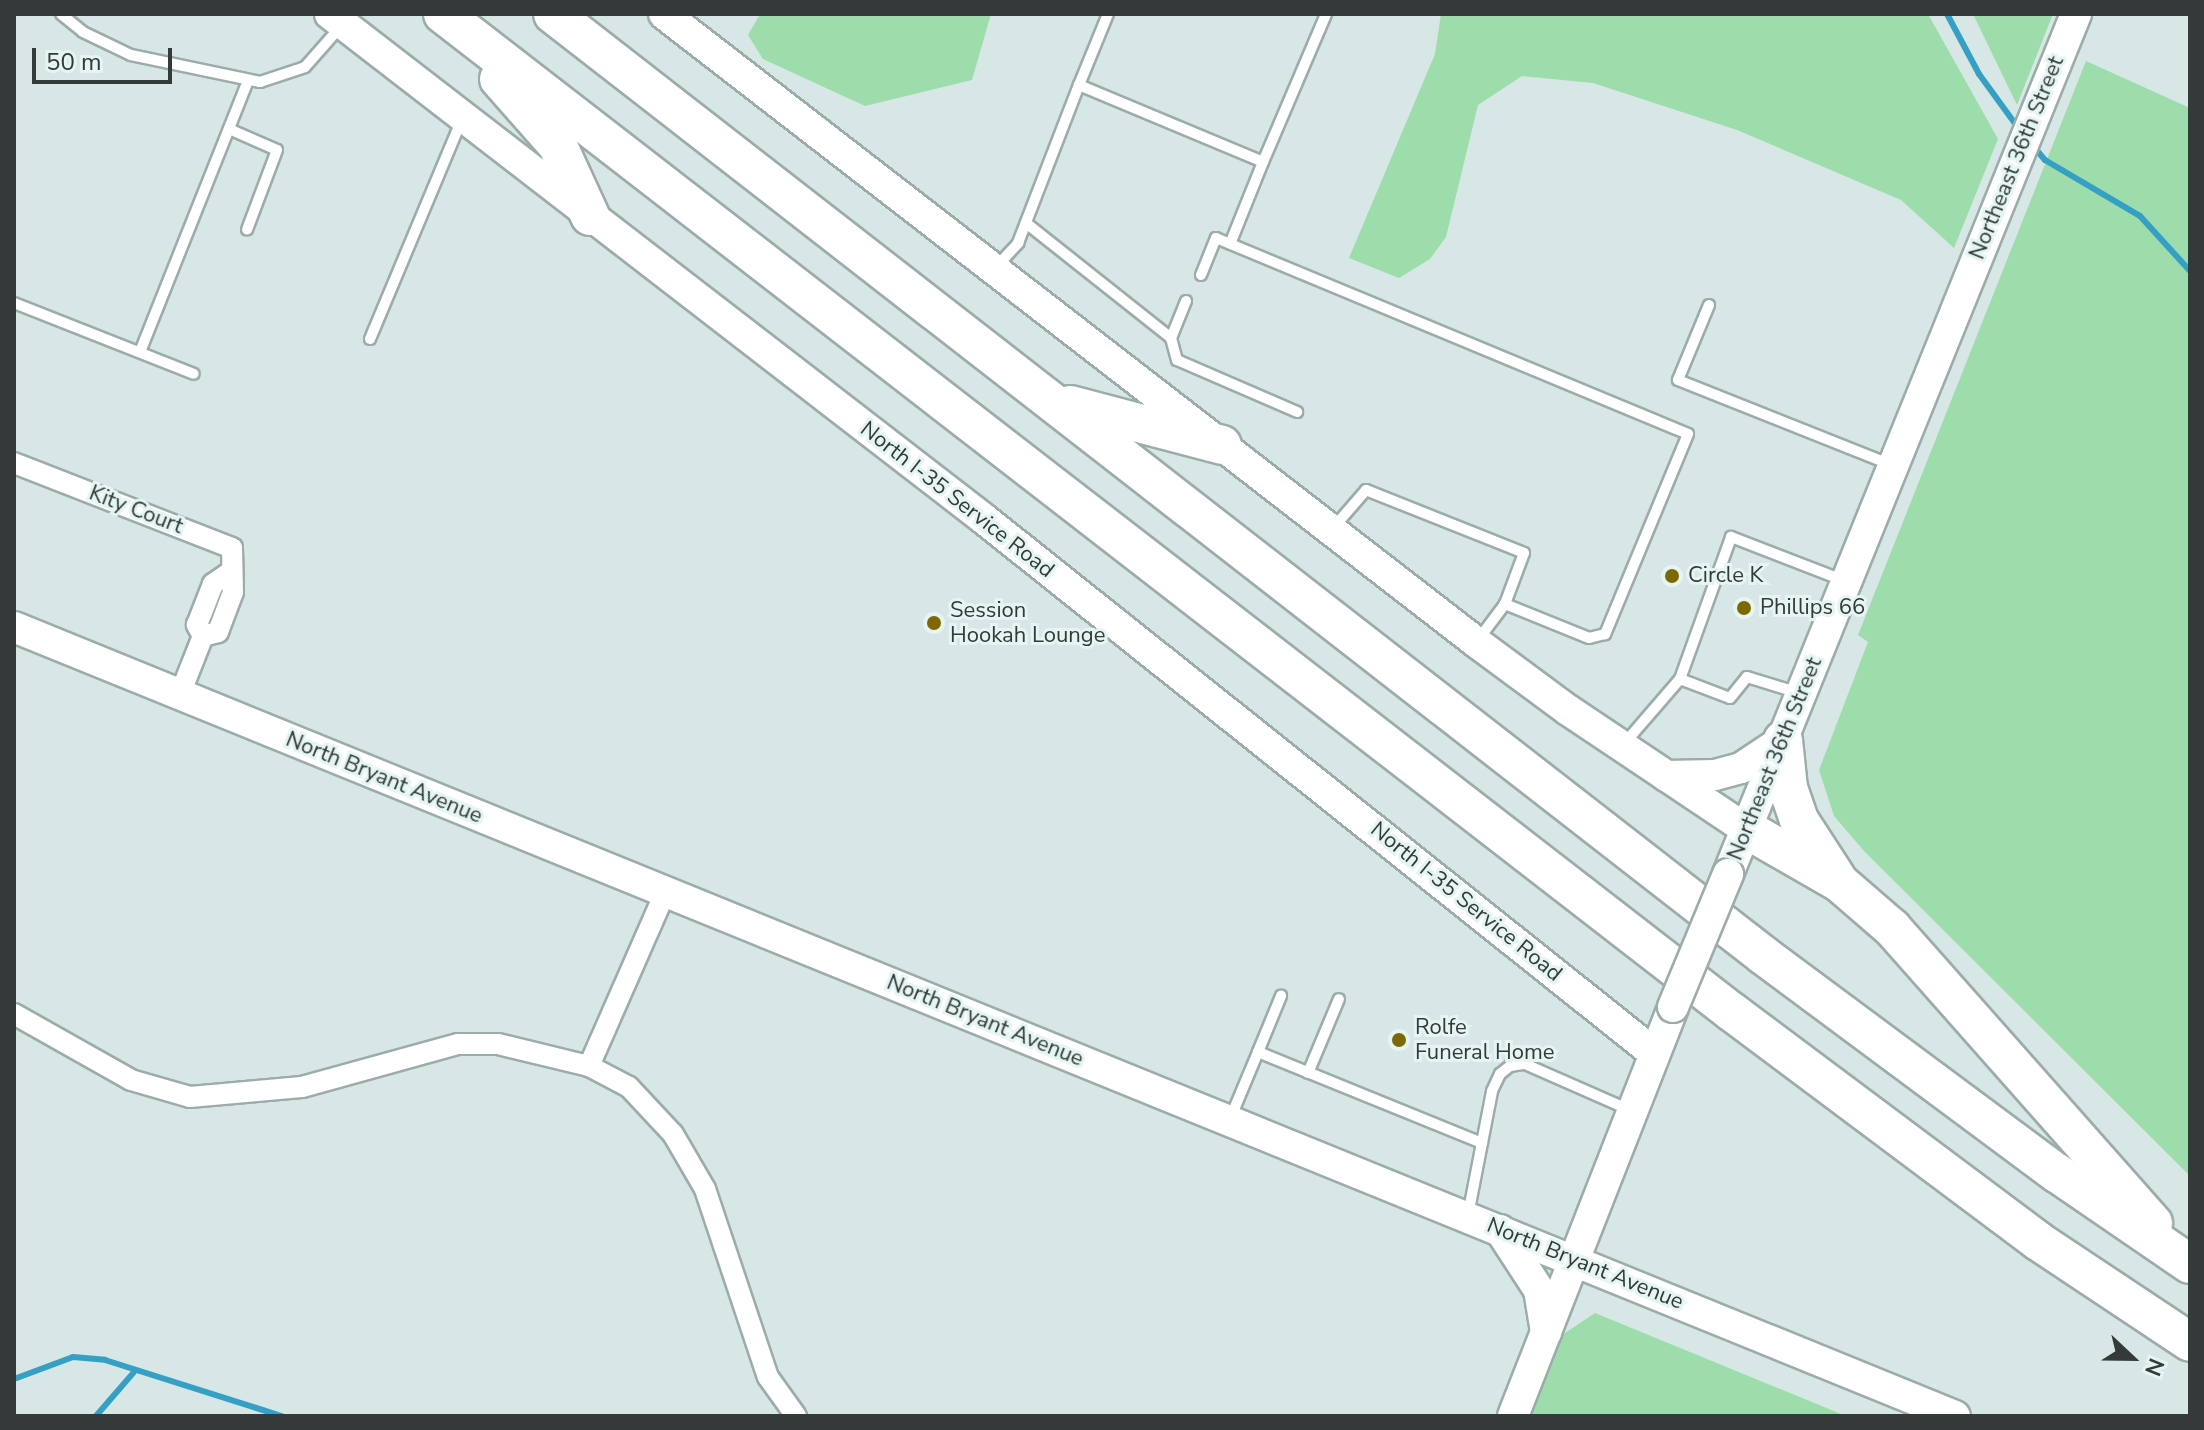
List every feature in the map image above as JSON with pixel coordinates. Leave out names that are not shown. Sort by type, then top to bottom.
[{"type":"highway","points":[[442,14],[558,146],[590,216]]},
{"type":"highway","points":[[442,14],[1744,1022],[2038,1241],[2190,1342]]},
{"type":"highway","points":[[553,14],[1763,955],[2057,1173],[2188,1263]]},
{"type":"highway","points":[[1052,400],[1222,445]]},
{"type":"highway","points":[[1783,740],[1788,788],[1799,820],[1840,883],[1936,975],[2188,1263]]},
{"type":"highway","points":[[1746,829],[1840,883]]},
{"type":"main road","points":[[664,14],[1476,642],[1746,829]]},
{"type":"main road","name":"Northeast 36th Street","points":[[1513,1416],[1654,1053],[2076,14]]},
{"type":"main road","name":"North I-35 Service Road","points":[[336,19],[996,529],[1654,1053]]},
{"type":"main road","name":"North Bryant Avenue","points":[[14,627],[1955,1416]]},
{"type":"main road","points":[[1666,776],[1715,775],[1741,768],[1783,740]]},
{"type":"main road","points":[[1500,1230],[1539,1290],[1546,1333]]},
{"type":"street","name":"Kity Court","points":[[14,463],[232,548],[236,556],[229,573],[213,584],[197,625],[203,636],[180,694]]},
{"type":"street","points":[[589,1066],[665,893]]},
{"type":"street","points":[[14,1014],[131,1080],[190,1097],[302,1087],[458,1044],[498,1044],[589,1066],[629,1087],[673,1134],[705,1189],[768,1377],[796,1416]]},
{"type":"lane","points":[[61,14],[83,32],[131,55],[248,81],[284,78],[305,67],[336,19]]},
{"type":"lane","points":[[994,269],[1018,243],[1108,14]]},
{"type":"lane","points":[[1230,244],[1326,14]]},
{"type":"lane","points":[[140,352],[248,81]]},
{"type":"lane","points":[[1079,85],[1263,162]]},
{"type":"lane","points":[[370,339],[463,117]]},
{"type":"lane","points":[[229,129],[277,150],[247,230]]},
{"type":"lane","points":[[1026,223],[1171,338],[1177,360],[1297,412]]},
{"type":"lane","points":[[1201,275],[1216,238],[1688,434],[1605,634],[1589,638],[1505,604]]},
{"type":"lane","points":[[1171,338],[1186,301]]},
{"type":"lane","points":[[14,303],[194,374]]},
{"type":"lane","points":[[1709,305],[1678,380],[1894,466]]},
{"type":"lane","points":[[1332,530],[1366,490],[1524,553],[1505,604],[1476,642]]},
{"type":"lane","points":[[1622,746],[1680,679],[1731,537],[1847,582]]},
{"type":"lane","points":[[1680,679],[1730,698],[1747,677],[1801,694]]},
{"type":"lane","points":[[1230,1120],[1281,996]]},
{"type":"lane","points":[[1308,1073],[1339,999]]},
{"type":"lane","points":[[1258,1052],[1482,1143]]},
{"type":"lane","points":[[1467,1216],[1492,1091],[1500,1074],[1510,1066],[1525,1064],[1632,1110]]},
{"type":"green space","points":[[760,14],[991,14],[972,80],[865,106],[763,59],[748,35]]},
{"type":"green space","points":[[1441,14],[1928,14],[1998,139],[1954,248],[1901,200],[1737,130],[1593,83],[1522,76],[1478,105],[1446,237],[1430,259],[1399,278],[1349,258],[1435,54]]},
{"type":"green space","points":[[1973,14],[2053,14],[2017,105]]},
{"type":"green space","points":[[2086,61],[2190,108],[2190,1176],[1864,851],[1834,816],[1819,770],[1868,642],[1858,635]]},
{"type":"green space","points":[[1595,1313],[1846,1416],[1531,1416],[1562,1335]]},
{"type":"waterway","points":[[1947,14],[1979,74],[2019,129]]},
{"type":"waterway","points":[[2034,147],[2045,160],[2140,216],[2190,271]]},
{"type":"waterway","points":[[14,1379],[73,1357],[105,1360],[282,1416]]},
{"type":"waterway","points":[[96,1416],[134,1372]]},
{"type":"place","name":"Circle K","points":[[1672,576]]},
{"type":"place","name":"Phillips 66","points":[[1744,608]]},
{"type":"place","name":"Session Hookah Lounge","points":[[934,623]]},
{"type":"place","name":"Rolfe Funeral Home","points":[[1399,1040]]}]
